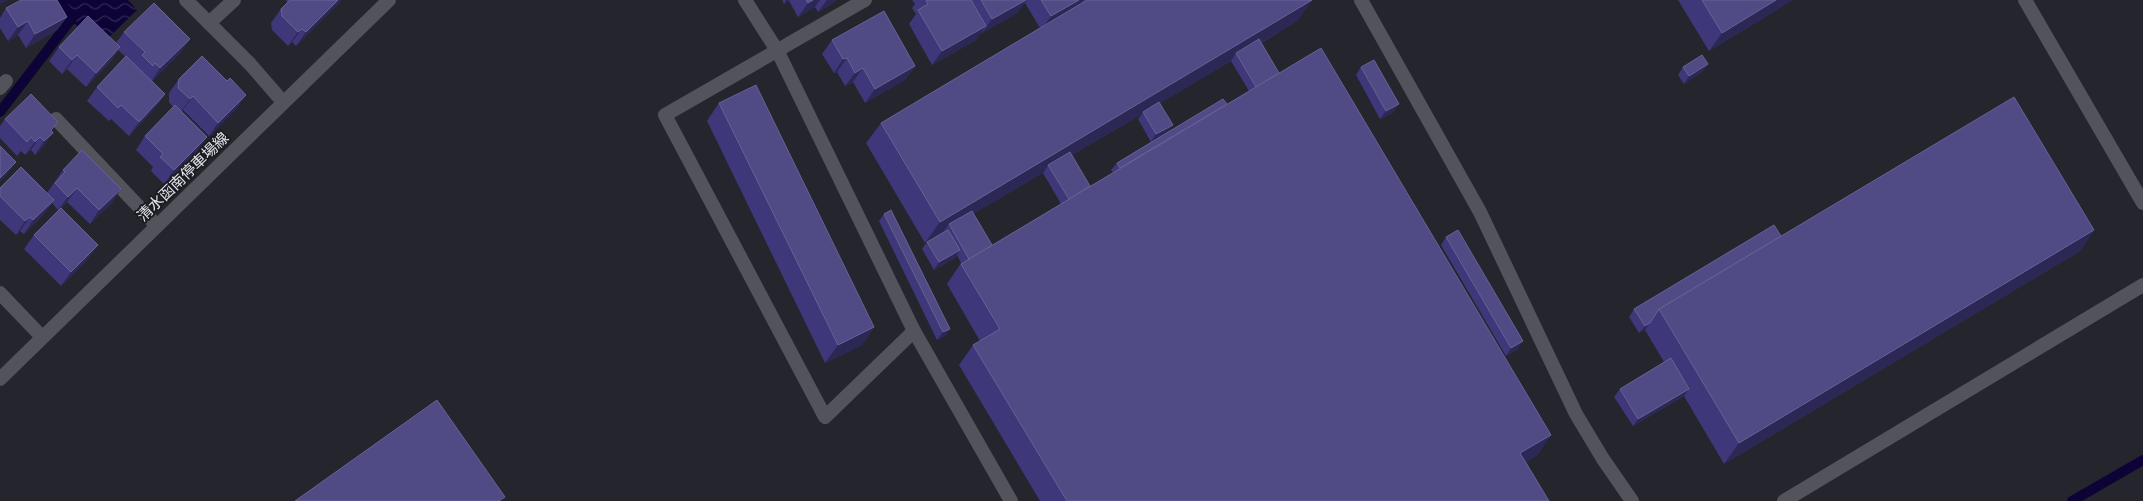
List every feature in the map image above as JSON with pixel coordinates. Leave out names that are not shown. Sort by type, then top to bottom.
[{"type":"street","points":[[186,0],[283,102]]},
{"type":"street","points":[[209,23],[234,0]]},
{"type":"street","name":"清水函南停車場線","points":[[0,379],[389,0]]},
{"type":"street","points":[[745,0],[778,52],[914,331],[1011,501]]},
{"type":"street","points":[[865,0],[778,52],[665,115],[825,417],[914,331]]},
{"type":"street","points":[[1361,0],[1480,212],[1576,414],[1603,459],[1632,501]]},
{"type":"street","points":[[2031,2],[2143,202]]},
{"type":"street","points":[[56,119],[157,226]]},
{"type":"street","points":[[1784,501],[2143,285]]},
{"type":"street","points":[[0,293],[42,338]]},
{"type":"water","points":[[50,0],[128,0],[137,10],[102,44],[64,16]]},
{"type":"building","points":[[21,0],[57,0],[67,17],[35,34],[28,21],[18,27],[6,8]]},
{"type":"building","points":[[290,0],[338,0],[306,32],[302,29],[298,32],[282,16],[281,9]]},
{"type":"building","points":[[926,0],[971,0],[986,26],[942,51],[918,10],[928,4]]},
{"type":"building","points":[[981,0],[1026,0],[992,19]]},
{"type":"building","points":[[1041,0],[1079,0],[1051,16]]},
{"type":"building","points":[[1087,0],[1312,0],[940,222],[881,123]]},
{"type":"building","points":[[1702,0],[1776,0],[1722,33]]},
{"type":"building","points":[[154,3],[190,39],[160,68],[155,63],[153,66],[142,55],[145,52],[124,32]]},
{"type":"building","points":[[884,11],[915,66],[875,89],[863,68],[855,73],[847,58],[843,59],[832,40]]},
{"type":"building","points":[[88,16],[120,47],[96,73],[77,55],[72,60],[59,47]]},
{"type":"building","points":[[1259,39],[1279,73],[1256,87],[1236,53]]},
{"type":"building","points":[[1321,48],[1551,435],[1520,453],[1549,501],[1067,501],[973,345],[1000,329],[961,264]]},
{"type":"building","points":[[1702,55],[1708,64],[1689,76],[1683,67]]},
{"type":"building","points":[[126,56],[165,94],[139,122],[121,105],[118,108],[97,87]]},
{"type":"building","points":[[202,56],[227,81],[230,78],[246,95],[218,123],[193,96],[190,99],[178,88],[179,79]]},
{"type":"building","points":[[1374,60],[1399,104],[1386,111],[1361,67]]},
{"type":"building","points":[[756,85],[874,327],[838,345],[719,103]]},
{"type":"building","points":[[31,94],[58,122],[51,130],[53,133],[44,141],[40,137],[35,142],[31,137],[27,142],[5,119]]},
{"type":"building","points":[[2014,97],[2094,230],[1739,443],[1659,309]]},
{"type":"building","points":[[1223,99],[1227,104],[1120,168],[1117,163]]},
{"type":"building","points":[[1159,102],[1173,125],[1156,134],[1143,112]]},
{"type":"building","points":[[175,105],[207,137],[174,170],[160,157],[163,154],[145,136]]},
{"type":"building","points":[[0,146],[16,162],[0,178]]},
{"type":"building","points":[[82,150],[121,189],[99,210],[77,188],[68,197],[55,183],[65,172],[63,170]]},
{"type":"building","points":[[1070,152],[1090,186],[1069,199],[1048,165]]},
{"type":"building","points":[[21,167],[54,200],[33,220],[30,217],[25,221],[0,196],[0,188]]},
{"type":"building","points":[[61,208],[98,245],[71,272],[34,235]]},
{"type":"building","points":[[891,210],[950,329],[943,332],[884,214]]},
{"type":"building","points":[[972,211],[992,245],[969,259],[949,224]]},
{"type":"building","points":[[1774,225],[1781,236],[1659,309],[1650,323],[1645,326],[1634,309]]},
{"type":"building","points":[[948,230],[960,250],[939,262],[927,242]]},
{"type":"building","points":[[1458,230],[1523,341],[1511,348],[1446,237]]},
{"type":"building","points":[[1671,358],[1689,389],[1638,419],[1620,389]]},
{"type":"building","points":[[437,400],[505,497],[499,501],[295,501]]},
{"type":"waterway","points":[[0,112],[73,17],[57,0]]},
{"type":"waterway","points":[[2072,501],[2143,460]]}]
